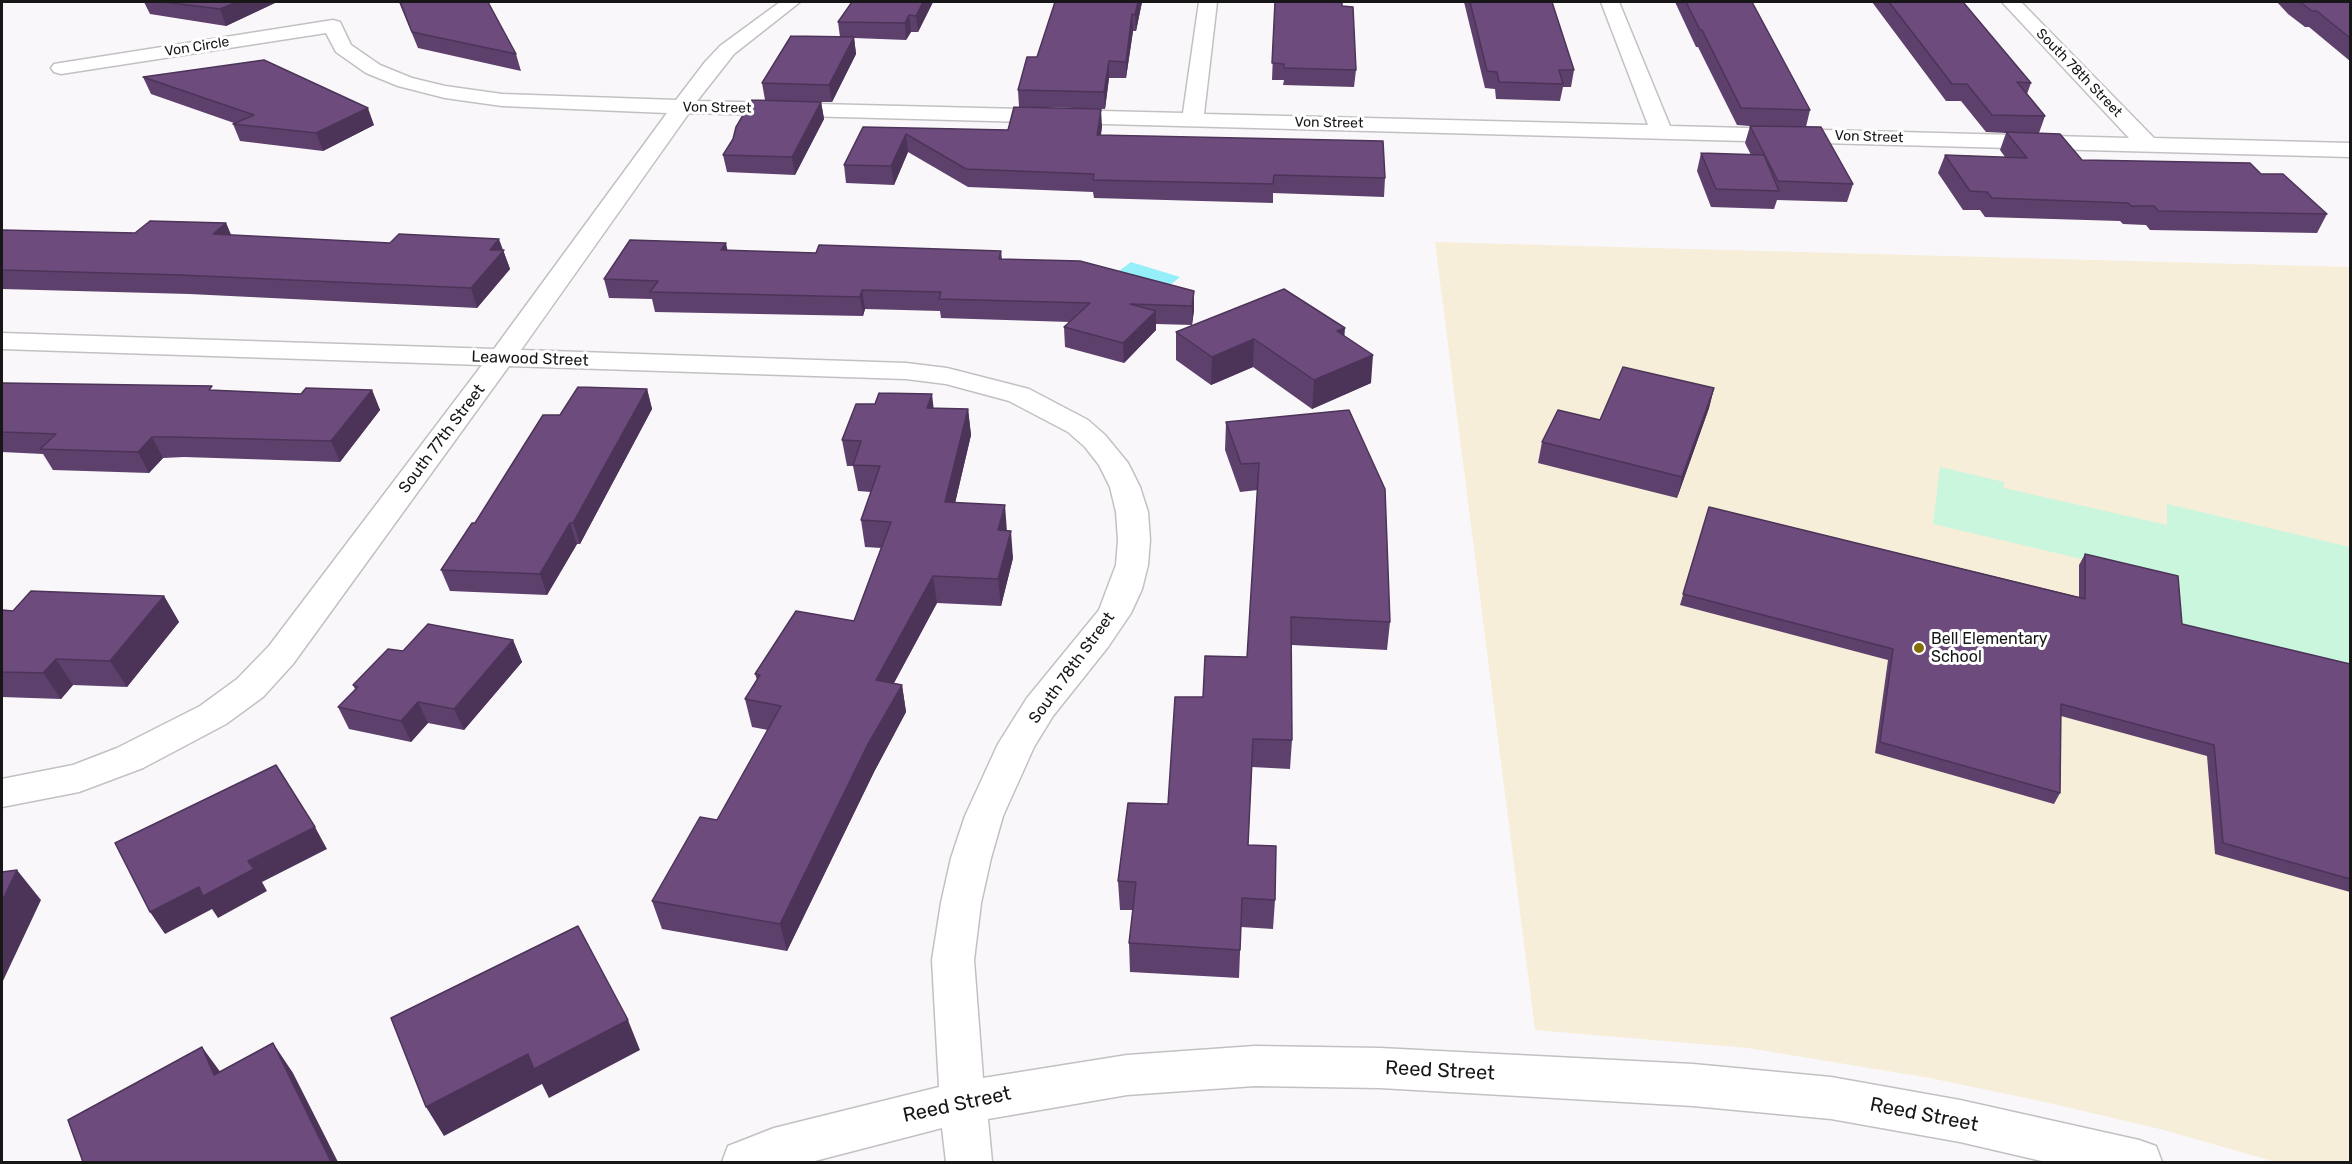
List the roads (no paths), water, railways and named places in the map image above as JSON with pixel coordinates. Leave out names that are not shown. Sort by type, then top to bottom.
[{"type":"street","name":"South 77th Street","points":[[2,793],[79,778],[130,758],[213,715],[250,688],[281,655],[501,359],[712,66],[727,50],[791,2]]},
{"type":"street","points":[[1194,119],[1208,2]]},
{"type":"street","points":[[1610,2],[1661,131]]},
{"type":"street","name":"South 78th Street","points":[[2011,2],[2148,145]]},
{"type":"street","name":"Von Street","points":[[335,18],[343,48],[373,69],[405,82],[445,92],[502,100],[684,107],[2350,150]]},
{"type":"street","name":"Von Circle","points":[[61,68],[335,18]]},
{"type":"street","name":"Leawood Street","points":[[2,341],[906,371],[947,376],[983,384],[1019,395],[1052,412]]},
{"type":"street","name":"South 78th Street","points":[[969,1162],[953,960],[961,903],[981,826],[1017,744],[1041,707],[1085,654],[1114,613],[1125,589],[1132,565],[1134,540],[1132,512],[1125,487],[1113,463],[1095,441],[1078,426],[1052,412]]},
{"type":"street","name":"Reed Street","points":[[745,1162],[795,1145],[964,1102],[1128,1075],[1255,1065],[1380,1068],[1693,1085],[1831,1098],[1960,1121],[2067,1154],[2139,1162]]},
{"type":"water","points":[[1131,262],[1180,277],[1164,290],[1115,274]]},
{"type":"place","name":"Bell Elementary School","points":[[1919,648]]}]
